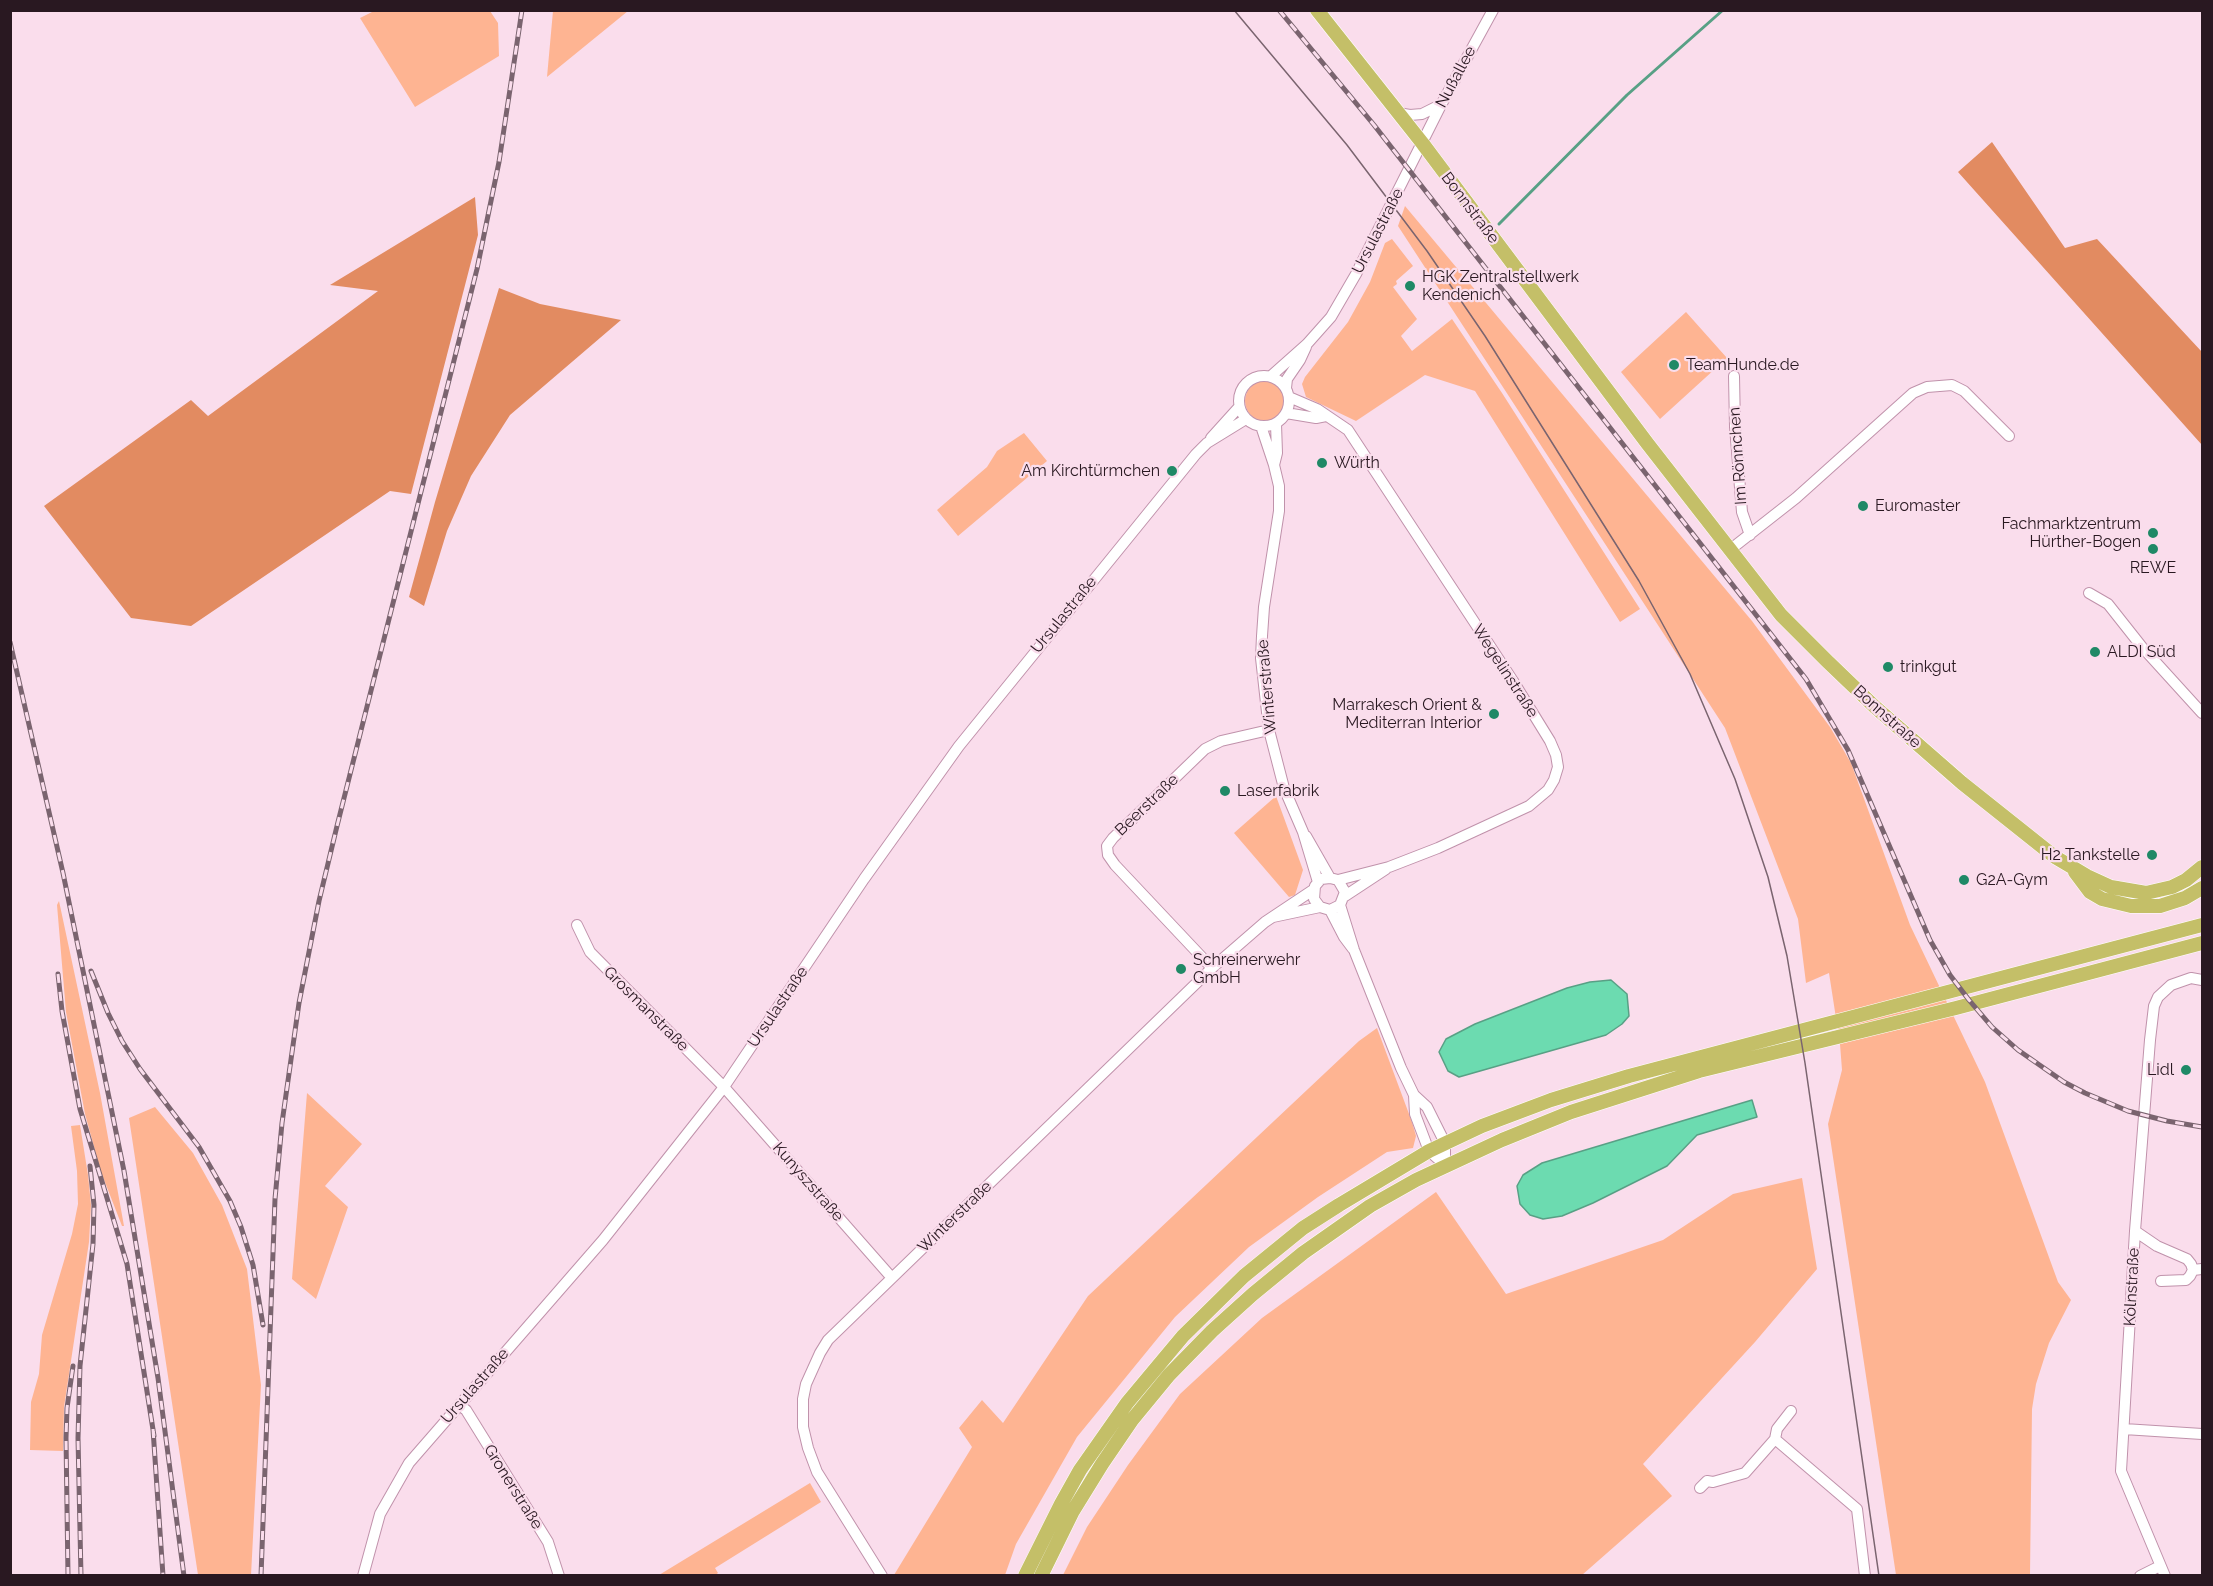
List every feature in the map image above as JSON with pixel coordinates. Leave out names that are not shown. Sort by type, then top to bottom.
[{"type":"main road","name":"Bonnstraße","points":[[1317,10],[1423,144],[1647,443],[1781,615],[1875,707],[1978,795],[2068,865]]},
{"type":"main road","points":[[2068,865],[2101,883],[2133,892],[2172,887],[2186,880],[2202,867]]},
{"type":"main road","points":[[2068,865],[2086,887],[2102,899],[2130,906],[2160,906],[2186,898],[2202,888]]},
{"type":"main road","points":[[1025,1575],[1080,1470],[1127,1403],[1183,1336],[1244,1276],[1304,1228],[1339,1204],[1429,1150],[1482,1126],[1551,1100],[1629,1076],[2202,925]]},
{"type":"main road","points":[[1041,1575],[1073,1511],[1132,1420],[1169,1375],[1205,1338],[1253,1294],[1304,1253],[1370,1206],[1445,1165],[1571,1112],[1699,1071],[2202,943]]},
{"type":"street","name":"Nußallee","points":[[1423,144],[1441,105],[1492,10]]},
{"type":"street","points":[[1398,112],[1410,115],[1419,114],[1441,105]]},
{"type":"street","name":"Ursulastraße","points":[[363,1575],[380,1514],[409,1462],[603,1240],[724,1087],[864,879],[959,746],[1147,513],[1218,428],[1239,407],[1239,395],[1248,381],[1255,377],[1271,376],[1307,344],[1331,317],[1356,274],[1423,144]]},
{"type":"street","name":"Ursulastraße","points":[[1286,413],[1287,379],[1300,360],[1307,344]]},
{"type":"street","points":[[1271,376],[1287,392]]},
{"type":"street","name":"Im Rönnchen","points":[[1734,376],[1735,427],[1742,512],[1750,535]]},
{"type":"street","points":[[1731,549],[1796,498],[1913,393],[1927,387],[1952,385],[1964,391],[2009,436]]},
{"type":"street","name":"Wegelinstraße","points":[[1287,392],[1348,430],[1513,681],[1550,741],[1558,766],[1548,790],[1529,806],[1438,848],[1389,867],[1334,879],[1315,886]]},
{"type":"street","points":[[1239,407],[1246,419],[1261,426],[1276,424],[1286,413],[1316,418],[1326,416]]},
{"type":"street","name":"Ursulastraße","points":[[1207,443],[1246,419]]},
{"type":"street","name":"Winterstraße","points":[[1274,465],[1277,453],[1276,424]]},
{"type":"street","name":"Winterstraße","points":[[1261,426],[1279,486],[1279,511],[1264,608],[1261,658],[1269,730],[1284,788],[1304,832],[1334,879],[1344,887],[1334,905],[1309,908],[1273,918]]},
{"type":"street","points":[[2089,593],[2108,604],[2142,647],[2202,712]]},
{"type":"street","name":"Beerstraße","points":[[1212,968],[1115,865],[1108,855],[1107,846],[1205,749],[1221,741],[1269,730]]},
{"type":"street","name":"Winterstraße","points":[[882,1575],[817,1472],[808,1448],[802,1413],[806,1384],[820,1353],[828,1340],[1212,968],[1254,930],[1315,886],[1304,832]]},
{"type":"street","name":"Wegelinstraße","points":[[1334,905],[1389,867]]},
{"type":"street","points":[[1315,886],[1314,899],[1334,905],[1344,937],[1354,950],[1401,1068],[1414,1095],[1427,1107],[1445,1143],[1445,1165]]},
{"type":"street","name":"Grosmanstraße","points":[[577,925],[590,952],[724,1087]]},
{"type":"street","name":"Kölnstraße","points":[[2140,1575],[2162,1571],[2121,1471],[2135,1231],[2152,1017],[2158,997],[2171,985],[2191,978],[2202,980]]},
{"type":"street","name":"Kunyszstraße","points":[[724,1087],[892,1278]]},
{"type":"street","points":[[1414,1095],[1415,1114],[1429,1150],[1445,1165]]},
{"type":"street","points":[[2135,1231],[2157,1246],[2187,1259],[2198,1269],[2186,1280],[2161,1281]]},
{"type":"street","name":"Gronerstraße","points":[[459,1404],[466,1410],[548,1542],[559,1575]]},
{"type":"street","points":[[1700,1488],[1707,1481],[1713,1482],[1745,1473],[1775,1440],[1777,1429],[1791,1411]]},
{"type":"street","points":[[2124,1429],[2202,1434]]},
{"type":"street","points":[[1775,1440],[1857,1509],[1865,1575]]},
{"type":"shaded area","points":[[553,10],[628,11],[547,77]]},
{"type":"shaded area","points":[[374,11],[490,11],[498,23],[499,56],[415,107],[360,18]]},
{"type":"shaded area","points":[[1992,142],[2065,248],[2097,239],[2202,352],[2202,445],[1958,172]]},
{"type":"shaded area","points":[[475,197],[478,235],[411,494],[390,491],[191,626],[131,618],[44,506],[191,400],[208,416],[378,291],[330,285]]},
{"type":"shaded area","points":[[1405,206],[1752,621],[1830,727],[1851,763],[1910,925],[1985,1082],[2058,1282],[2071,1300],[2049,1343],[2036,1384],[2032,1409],[2030,1575],[1896,1575],[1828,1124],[1842,1070],[1829,973],[1806,983],[1798,919],[1725,728],[1398,226]]},
{"type":"shaded area","points":[[1392,239],[1413,266],[1396,281],[1397,284],[1393,287],[1417,319],[1401,336],[1412,351],[1452,319],[1640,609],[1620,622],[1475,391],[1425,375],[1356,421],[1306,397],[1302,384],[1305,377],[1348,322],[1370,282],[1385,243]]},
{"type":"shaded area","points":[[499,288],[540,304],[621,320],[510,415],[471,476],[447,531],[424,606],[409,597]]},
{"type":"shaded area","name":"TeamHunde.de","points":[[1686,312],[1727,358],[1660,419],[1621,372]]},
{"type":"shaded area","points":[[1265,381],[1279,387],[1285,401],[1279,415],[1265,421],[1251,415],[1245,401],[1251,387]]},
{"type":"shaded area","points":[[1024,433],[1047,461],[958,536],[937,510],[987,467],[997,451]]},
{"type":"shaded area","points":[[1276,796],[1303,870],[1295,895],[1289,897],[1234,833]]},
{"type":"shaded area","points":[[59,901],[100,1093],[124,1226],[122,1226],[101,1172],[85,1114],[66,1012],[57,905]]},
{"type":"shaded area","points":[[1611,980],[1627,994],[1629,1016],[1606,1035],[1459,1077],[1448,1071],[1439,1052],[1446,1039],[1475,1024],[1567,988]]},
{"type":"shaded area","points":[[1377,1028],[1412,1122],[1416,1136],[1413,1148],[1387,1152],[1318,1197],[1249,1247],[1175,1317],[1077,1437],[1016,1544],[1005,1575],[894,1575],[972,1447],[959,1428],[982,1400],[1003,1423],[1088,1296],[1359,1041]]},
{"type":"shaded area","points":[[307,1093],[362,1144],[325,1186],[348,1207],[316,1299],[292,1279]]},
{"type":"shaded area","points":[[1752,1100],[1757,1117],[1697,1135],[1667,1166],[1593,1203],[1562,1216],[1543,1219],[1530,1215],[1520,1204],[1517,1186],[1523,1175],[1542,1163]]},
{"type":"shaded area","points":[[155,1107],[193,1153],[222,1205],[247,1269],[261,1385],[251,1575],[198,1575],[129,1118]]},
{"type":"shaded area","points":[[80,1125],[91,1205],[89,1242],[64,1407],[63,1451],[30,1450],[31,1402],[39,1374],[42,1335],[72,1234],[78,1204],[77,1171],[71,1126]]},
{"type":"shaded area","points":[[1802,1178],[1817,1269],[1755,1342],[1643,1464],[1672,1496],[1582,1575],[1063,1575],[1087,1527],[1128,1465],[1180,1394],[1262,1318],[1436,1192],[1506,1294],[1663,1240],[1733,1194]]},
{"type":"shaded area","points":[[810,1483],[821,1502],[715,1568],[718,1573],[714,1576],[659,1575]]},
{"type":"waterway","points":[[1499,224],[1627,95],[1723,10]]},
{"type":"tram line","points":[[1234,10],[1347,145],[1427,251],[1485,336],[1639,581],[1690,674],[1735,779],[1768,877],[1787,956],[1805,1063],[1879,1576]]},
{"type":"railway","points":[[261,1576],[275,1199],[282,1123],[299,1003],[319,901],[337,826],[477,269],[499,162],[522,10]]},
{"type":"railway","points":[[1279,10],[1374,125],[1806,679],[1848,750],[1930,940],[1950,975],[1969,1000],[1992,1027],[2018,1050],[2064,1082],[2128,1111],[2202,1127]]},
{"type":"railway","points":[[10,642],[63,873],[124,1171],[158,1378],[184,1576]]},
{"type":"railway","points":[[91,971],[122,1041],[140,1069],[199,1147],[230,1201],[253,1265],[263,1325]]},
{"type":"railway","points":[[58,974],[62,1011],[80,1109],[127,1264],[154,1436]]},
{"type":"railway","points":[[81,1576],[78,1438],[80,1366],[93,1244],[94,1205],[90,1166]]},
{"type":"railway","points":[[68,1576],[66,1438],[67,1408],[73,1366]]},
{"type":"railway","points":[[153,1429],[163,1576]]},
{"type":"place","name":"HGK Zentralstellwerk Kendenich","points":[[1410,286]]},
{"type":"place","name":"TeamHunde.de","points":[[1674,365]]},
{"type":"place","name":"Würth","points":[[1322,463]]},
{"type":"place","name":"Am Kirchtürmchen","points":[[1172,471]]},
{"type":"place","name":"Euromaster","points":[[1863,506]]},
{"type":"place","name":"Fachmarktzentrum Hürther-Bogen","points":[[2153,533]]},
{"type":"place","name":"REWE","points":[[2153,549]]},
{"type":"place","name":"ALDI Süd","points":[[2095,652]]},
{"type":"place","name":"trinkgut","points":[[1888,667]]},
{"type":"place","name":"Marrakesch Orient & Mediterran Interior","points":[[1494,714]]},
{"type":"place","name":"Laserfabrik","points":[[1225,791]]},
{"type":"place","name":"H2 Tankstelle","points":[[2152,855]]},
{"type":"place","name":"G2A-Gym","points":[[1964,880]]},
{"type":"place","name":"Schreinerwehr GmbH","points":[[1181,969]]},
{"type":"place","name":"Lidl","points":[[2186,1070]]}]
